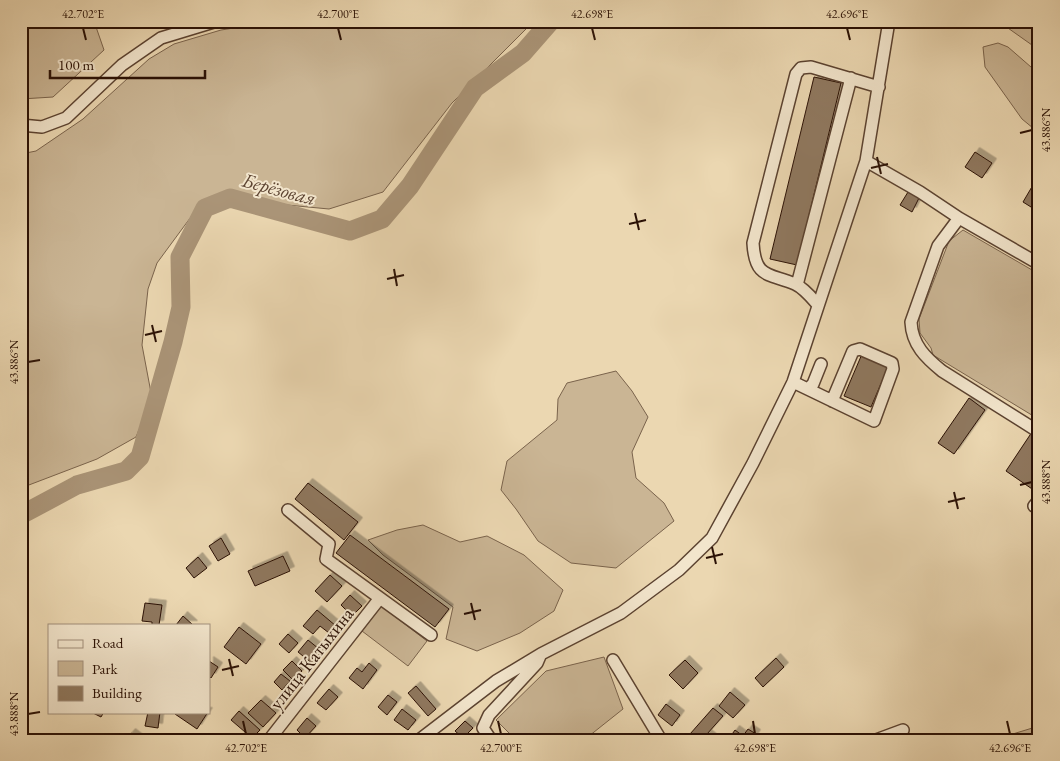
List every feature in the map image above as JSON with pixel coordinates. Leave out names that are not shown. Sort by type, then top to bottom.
[{"type":"street","points":[[21,125],[42,127],[66,118],[122,65],[161,38],[217,21]]},
{"type":"street","points":[[419,740],[496,681],[541,654],[621,613],[679,570],[712,538],[753,463],[793,382],[868,161],[889,21]]},
{"type":"street","points":[[818,305],[797,285],[768,276],[759,268],[754,256],[753,243],[796,74],[801,68],[811,66],[879,86]]},
{"type":"street","points":[[797,285],[851,78]]},
{"type":"street","points":[[868,161],[959,218],[1039,264]]},
{"type":"street","points":[[959,218],[938,246],[911,322],[912,332],[918,347],[928,360],[942,371],[1039,432]]},
{"type":"street","points":[[793,382],[808,389],[832,401],[874,421],[893,369],[892,363],[860,349],[853,351],[832,401]]},
{"type":"street","points":[[808,389],[813,384],[821,364]]},
{"type":"street","points":[[288,510],[329,544],[326,559],[431,635]]},
{"type":"street","name":"улица Катыхина","points":[[269,740],[380,598]]},
{"type":"street","points":[[491,740],[483,728],[489,715],[537,663],[541,654]]},
{"type":"street","points":[[613,660],[660,740]]},
{"type":"street","points":[[876,740],[903,730]]},
{"type":"green space","points":[[23,21],[96,21],[95,24],[104,50],[53,97],[21,99],[21,24]]},
{"type":"green space","points":[[279,21],[534,21],[452,103],[383,192],[329,209],[287,205],[236,192],[210,198],[199,206],[157,263],[148,289],[142,345],[152,398],[136,437],[97,459],[21,488],[21,154],[36,151],[83,119],[149,59],[174,44],[221,30]]},
{"type":"green space","points":[[998,21],[1039,21],[1039,50]]},
{"type":"green space","points":[[998,43],[1008,47],[1039,74],[1039,133],[1022,119],[985,67],[983,47]]},
{"type":"green space","points":[[963,230],[1039,274],[1039,417],[1035,417],[933,355],[931,348],[920,333],[919,319],[949,241]]},
{"type":"green space","points":[[616,371],[632,391],[648,417],[632,452],[636,478],[664,503],[674,521],[616,568],[571,563],[538,541],[501,490],[507,461],[557,420],[558,399],[567,383]]},
{"type":"green space","points":[[423,525],[460,542],[487,536],[524,555],[563,590],[554,611],[520,633],[477,651],[446,639],[453,607],[383,555],[368,540],[397,530]]},
{"type":"green space","points":[[381,606],[427,641],[408,666],[362,631]]},
{"type":"green space","points":[[604,657],[623,709],[584,740],[516,740],[496,720],[546,671]]},
{"type":"green space","points":[[1039,726],[1039,740],[993,740]]},
{"type":"building","points":[[814,77],[841,83],[797,265],[770,259]]},
{"type":"building","points":[[975,152],[992,163],[982,178],[965,167]]},
{"type":"building","points":[[1033,185],[1039,189],[1039,212],[1023,202]]},
{"type":"building","points":[[908,192],[919,198],[912,212],[900,205]]},
{"type":"building","points":[[862,354],[889,365],[871,407],[844,396]]},
{"type":"building","points":[[969,398],[985,410],[954,454],[938,443]]},
{"type":"building","points":[[1032,432],[1039,436],[1039,485],[1035,491],[1006,471]]},
{"type":"building","points":[[308,483],[358,522],[344,540],[295,499]]},
{"type":"building","points":[[350,535],[449,609],[435,627],[336,553]]},
{"type":"building","points":[[221,538],[230,554],[218,561],[209,546]]},
{"type":"building","points":[[283,556],[290,571],[255,586],[248,571]]},
{"type":"building","points":[[198,557],[207,568],[194,578],[186,568]]},
{"type":"building","points":[[330,575],[342,586],[327,602],[315,591]]},
{"type":"building","points":[[350,595],[362,606],[352,616],[341,605]]},
{"type":"building","points":[[145,603],[162,605],[159,624],[142,621]]},
{"type":"building","points":[[317,610],[336,626],[329,633],[320,626],[313,634],[303,626]]},
{"type":"building","points":[[183,616],[192,624],[177,624]]},
{"type":"building","points":[[239,627],[261,644],[246,664],[224,647]]},
{"type":"building","points":[[288,634],[298,643],[289,653],[279,644]]},
{"type":"building","points":[[308,640],[324,653],[314,665],[298,652]]},
{"type":"building","points":[[776,658],[784,667],[763,687],[755,678]]},
{"type":"building","points":[[685,660],[698,673],[683,689],[669,675]]},
{"type":"building","points":[[292,661],[302,671],[293,680],[283,670]]},
{"type":"building","points":[[210,662],[218,667],[210,677]]},
{"type":"building","points":[[369,663],[377,670],[363,689],[349,678],[357,668],[362,672]]},
{"type":"building","points":[[281,674],[290,681],[282,690],[274,682]]},
{"type":"building","points":[[416,686],[436,709],[428,716],[408,693]]},
{"type":"building","points":[[329,689],[338,697],[326,710],[317,703]]},
{"type":"building","points":[[730,692],[745,705],[733,718],[719,706]]},
{"type":"building","points":[[388,695],[397,702],[387,715],[378,707]]},
{"type":"building","points":[[261,700],[276,713],[263,727],[248,713]]},
{"type":"building","points":[[666,704],[680,715],[672,726],[658,715]]},
{"type":"building","points":[[713,708],[723,716],[707,734],[712,738],[711,740],[696,740],[690,734]]},
{"type":"building","points":[[402,709],[416,720],[408,730],[394,720]]},
{"type":"building","points":[[239,711],[260,730],[252,738],[231,720]]},
{"type":"building","points":[[148,714],[160,714],[158,728],[145,726]]},
{"type":"building","points":[[175,714],[207,714],[197,729]]},
{"type":"building","points":[[307,718],[316,726],[305,738],[297,730]]},
{"type":"building","points":[[465,721],[473,728],[463,738],[455,731]]},
{"type":"building","points":[[748,729],[756,734],[752,740],[728,740],[735,730],[743,736]]},
{"type":"building","points":[[131,733],[140,740],[125,740]]},
{"type":"waterway","name":"Берёзовая","points":[[21,515],[77,485],[126,471],[140,457],[173,342],[181,307],[180,257],[205,208],[230,198],[350,231],[382,219],[410,186],[475,88],[523,53],[551,21]]}]
